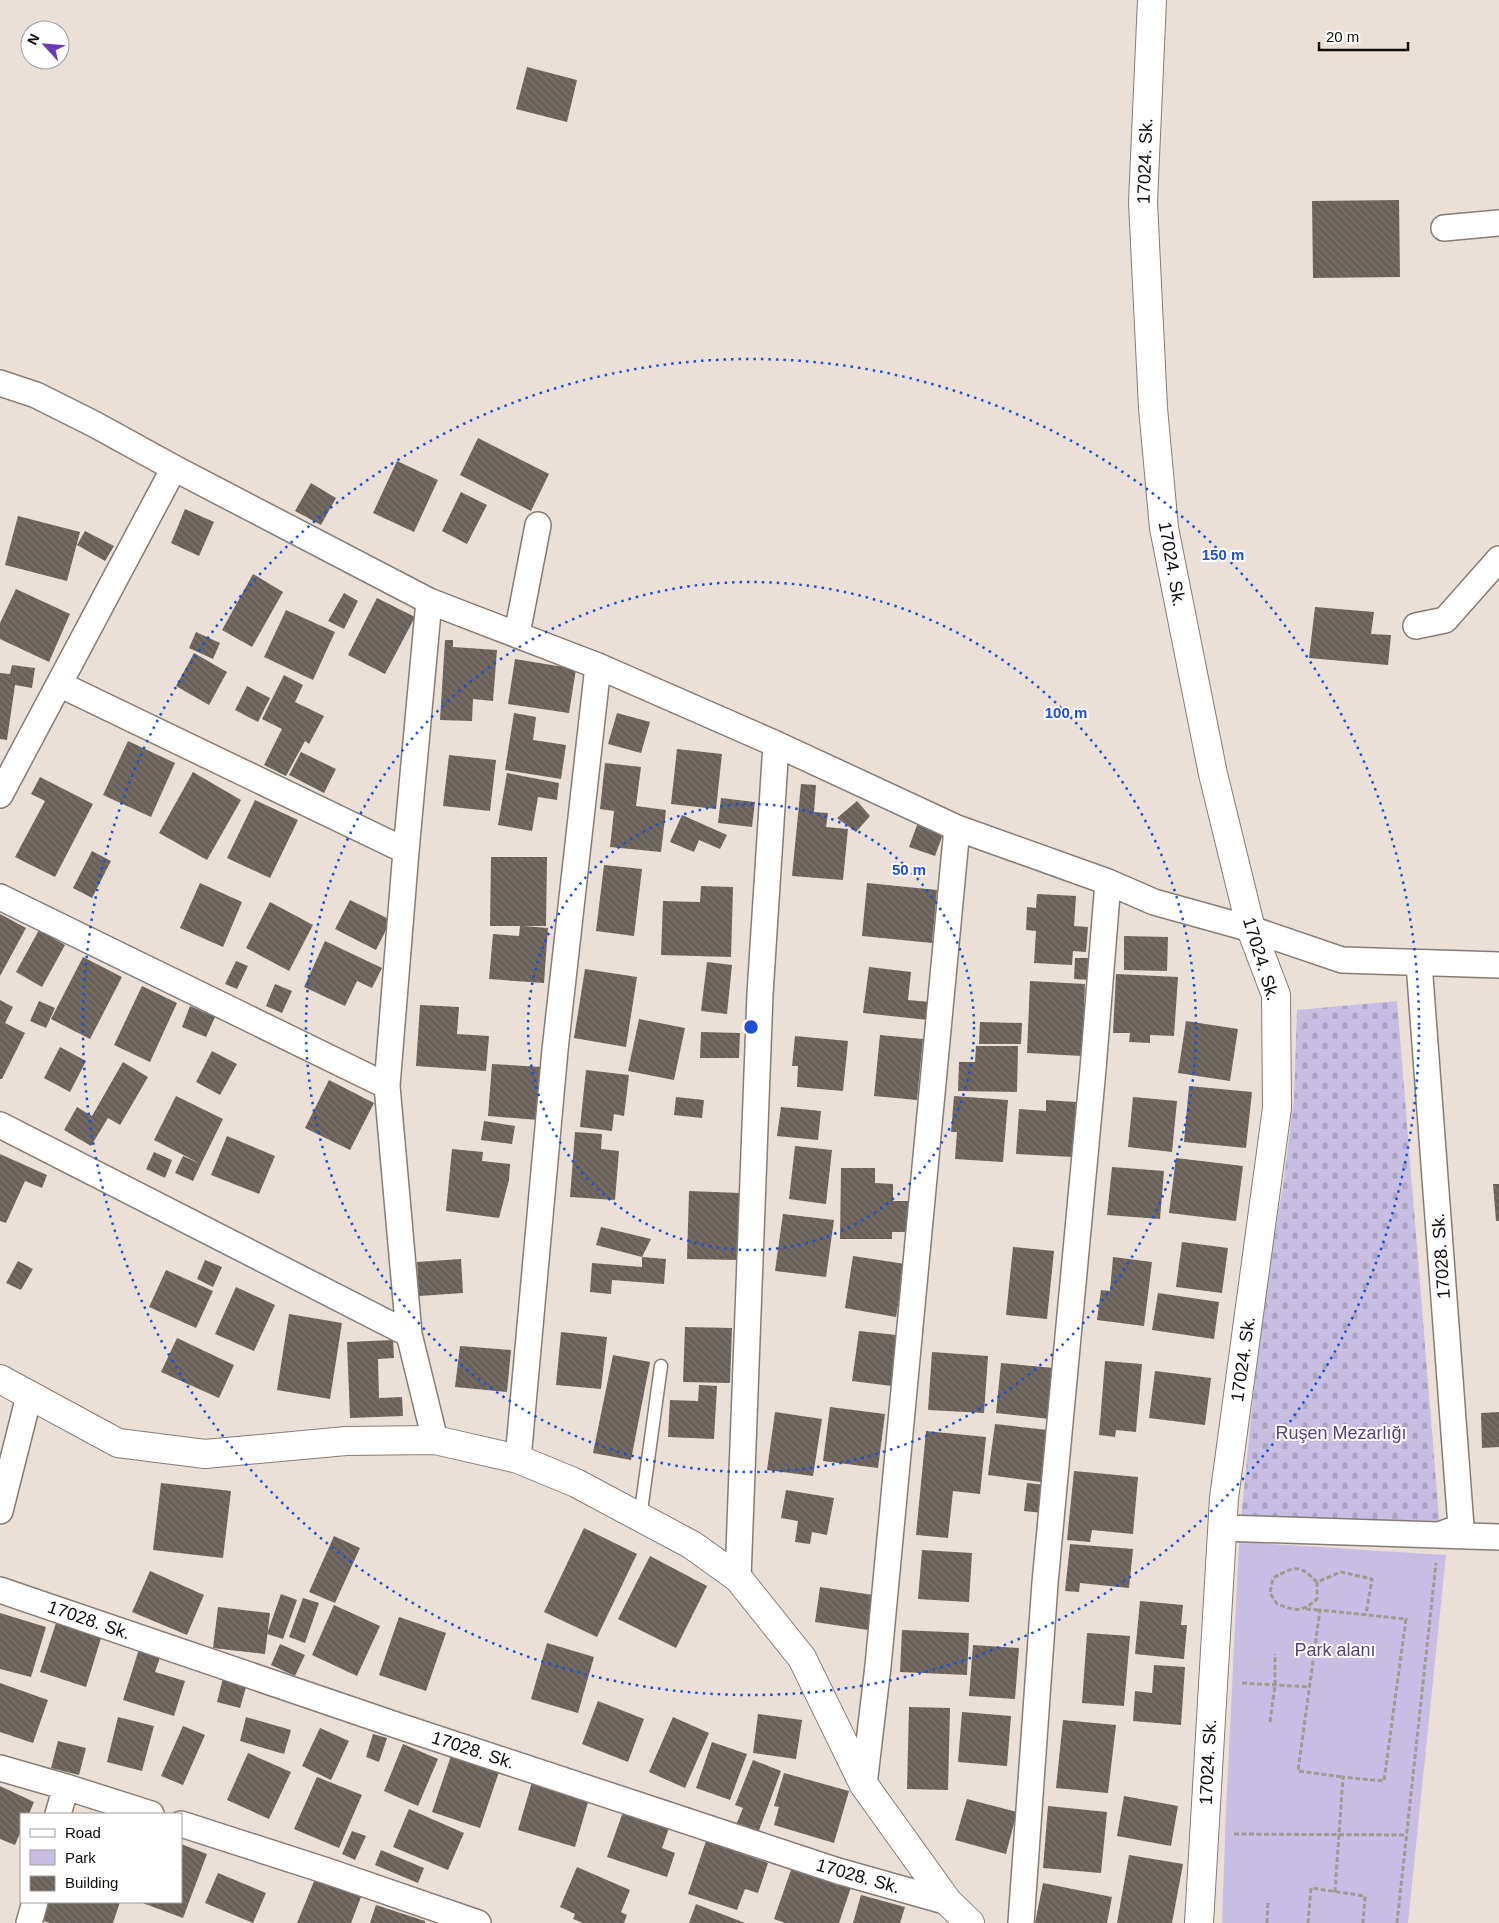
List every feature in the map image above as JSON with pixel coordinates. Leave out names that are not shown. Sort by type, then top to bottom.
[{"type":"street","name":"17024. Sk.","points":[[1152,0],[1143,202],[1153,408],[1164,528],[1212,774],[1251,929],[1276,995],[1277,1108],[1224,1498],[1199,1923]]},
{"type":"street","points":[[1444,228],[1499,223]]},
{"type":"street","points":[[0,383],[36,395],[94,424],[174,468],[429,601],[598,666],[776,744],[957,828],[1108,882],[1154,902],[1251,929],[1342,960],[1419,964],[1499,965]]},
{"type":"street","points":[[0,796],[174,468]]},
{"type":"street","points":[[517,634],[538,525]]},
{"type":"street","points":[[1416,626],[1445,620],[1499,559]]},
{"type":"street","points":[[429,601],[387,1086],[409,1334],[435,1440]]},
{"type":"street","points":[[518,1459],[555,1050],[598,666]]},
{"type":"street","points":[[59,684],[406,851]]},
{"type":"street","points":[[738,1578],[760,994],[776,744]]},
{"type":"street","points":[[864,1785],[879,1656],[957,828]]},
{"type":"street","points":[[1021,1923],[1045,1584],[1092,1079],[1108,882]]},
{"type":"street","points":[[0,897],[387,1086]]},
{"type":"street","name":"17028. Sk.","points":[[1419,964],[1461,1527],[1442,1534]]},
{"type":"street","points":[[0,1125],[409,1334]]},
{"type":"street","points":[[0,1379],[118,1443],[205,1454],[346,1441],[435,1440],[518,1459],[576,1482],[692,1545],[738,1578],[802,1658],[864,1785],[948,1902],[970,1923]]},
{"type":"street","points":[[0,1511],[29,1396]]},
{"type":"street","points":[[1222,1528],[1499,1536]]},
{"type":"street","name":"17028. Sk.","points":[[0,1590],[384,1721],[829,1868],[948,1902]]},
{"type":"street","points":[[0,1768],[148,1813]]},
{"type":"street","points":[[58,1813],[66,1787]]},
{"type":"street","points":[[182,1824],[327,1871],[478,1923]]},
{"type":"street","points":[[30,1923],[35,1903]]},
{"type":"lane","points":[[640,1518],[661,1366]]},
{"type":"path","points":[[1397,1923],[1437,1563],[1428,1562]]},
{"type":"path","points":[[1306,1609],[1317,1599],[1317,1582],[1305,1570],[1290,1568],[1273,1578],[1270,1593],[1277,1604],[1294,1610],[1320,1610],[1406,1619],[1384,1780],[1298,1771],[1320,1610]]},
{"type":"path","points":[[1317,1582],[1341,1572],[1372,1578],[1366,1614]]},
{"type":"path","points":[[1270,1722],[1275,1685],[1275,1654]]},
{"type":"path","points":[[1241,1682],[1310,1687]]},
{"type":"path","points":[[1335,1892],[1343,1777]]},
{"type":"path","points":[[1204,1826],[1234,1834],[1406,1835]]},
{"type":"path","points":[[1308,1923],[1311,1888],[1365,1896],[1363,1923]]},
{"type":"path","points":[[1267,1923],[1268,1902]]},
{"type":"green space","name":"Ruşen Mezarlığı","points":[[1397,1001],[1440,1530],[1241,1518],[1264,1290],[1283,1187],[1294,1098],[1297,1010]]},
{"type":"green space","name":"Park alanı","points":[[1239,1542],[1446,1555],[1408,1923],[1222,1923]]},
{"type":"building","points":[[527,67],[577,80],[567,122],[516,109]]},
{"type":"building","points":[[1399,200],[1400,277],[1313,278],[1312,201]]},
{"type":"building","points":[[478,438],[549,474],[531,511],[460,475]]},
{"type":"building","points":[[397,461],[438,480],[414,532],[373,513]]},
{"type":"building","points":[[311,483],[336,498],[321,525],[295,511]]},
{"type":"building","points":[[461,492],[487,505],[467,544],[442,531]]},
{"type":"building","points":[[185,509],[214,522],[199,556],[171,543]]},
{"type":"building","points":[[18,516],[80,532],[67,581],[5,565]]},
{"type":"building","points":[[85,531],[114,546],[105,561],[77,545]]},
{"type":"building","points":[[253,574],[283,592],[252,647],[222,630]]},
{"type":"building","points":[[16,589],[70,614],[49,662],[0,639],[0,623]]},
{"type":"building","points":[[344,593],[358,601],[344,629],[328,621]]},
{"type":"building","points":[[377,598],[415,617],[385,674],[348,655]]},
{"type":"building","points":[[1315,607],[1374,612],[1371,634],[1391,635],[1388,665],[1309,658]]},
{"type":"building","points":[[286,610],[335,632],[313,680],[264,657]]},
{"type":"building","points":[[196,632],[220,643],[213,659],[189,648]]},
{"type":"building","points":[[445,640],[453,640],[453,647],[497,650],[493,701],[473,699],[472,721],[440,720]]},
{"type":"building","points":[[194,653],[227,672],[209,705],[176,686]]},
{"type":"building","points":[[515,659],[576,669],[569,713],[508,704]]},
{"type":"building","points":[[12,665],[35,668],[32,688],[15,685],[7,740],[0,739],[0,673],[10,674]]},
{"type":"building","points":[[284,675],[303,685],[295,702],[324,716],[309,744],[305,741],[286,776],[264,765],[282,729],[262,719]]},
{"type":"building","points":[[247,686],[270,698],[258,722],[235,710]]},
{"type":"building","points":[[514,713],[536,717],[533,740],[566,745],[561,779],[505,770]]},
{"type":"building","points":[[617,713],[650,722],[641,753],[608,744]]},
{"type":"building","points":[[128,741],[175,763],[151,817],[103,795]]},
{"type":"building","points":[[677,749],[722,754],[716,809],[671,804]]},
{"type":"building","points":[[301,752],[336,769],[324,793],[289,775]]},
{"type":"building","points":[[449,755],[496,760],[490,811],[443,806]]},
{"type":"building","points":[[605,763],[641,767],[636,806],[666,810],[661,852],[610,847],[614,811],[600,809]]},
{"type":"building","points":[[193,772],[241,800],[207,860],[159,833]]},
{"type":"building","points":[[507,773],[559,783],[557,800],[538,797],[532,831],[498,825]]},
{"type":"building","points":[[40,777],[93,804],[55,877],[15,857],[45,801],[31,794]]},
{"type":"building","points":[[801,784],[816,785],[814,812],[828,813],[826,827],[848,829],[843,880],[792,876]]},
{"type":"building","points":[[721,798],[755,802],[752,827],[718,823]]},
{"type":"building","points":[[255,800],[298,820],[270,878],[227,858]]},
{"type":"building","points":[[857,801],[870,816],[856,832],[837,818]]},
{"type":"building","points":[[682,815],[727,835],[720,849],[699,840],[694,852],[670,842]]},
{"type":"building","points":[[917,825],[943,834],[935,856],[909,847]]},
{"type":"building","points":[[92,851],[111,861],[92,898],[73,888]]},
{"type":"building","points":[[491,857],[547,857],[546,926],[523,926],[548,928],[544,983],[489,979],[493,934],[519,936],[520,926],[490,926]]},
{"type":"building","points":[[604,865],[642,869],[634,936],[596,931]]},
{"type":"building","points":[[200,883],[242,902],[223,947],[180,928]]},
{"type":"building","points":[[867,883],[937,890],[932,943],[862,936]]},
{"type":"building","points":[[701,886],[733,887],[731,957],[661,955],[663,901],[700,902]]},
{"type":"building","points":[[1037,894],[1076,896],[1074,926],[1088,927],[1086,952],[1073,951],[1072,965],[1034,963],[1036,931],[1026,930],[1027,907],[1036,908]]},
{"type":"building","points":[[350,900],[391,920],[376,950],[335,929]]},
{"type":"building","points":[[270,902],[313,925],[289,971],[246,948]]},
{"type":"building","points":[[0,914],[26,928],[0,976]]},
{"type":"building","points":[[39,930],[65,945],[42,987],[16,972]]},
{"type":"building","points":[[1124,936],[1168,937],[1167,971],[1124,970]]},
{"type":"building","points":[[325,941],[382,968],[372,988],[357,981],[345,1006],[304,987]]},
{"type":"building","points":[[83,957],[122,977],[90,1039],[51,1019]]},
{"type":"building","points":[[1075,958],[1092,958],[1091,980],[1074,979]]},
{"type":"building","points":[[236,961],[248,966],[237,989],[225,984]]},
{"type":"building","points":[[707,962],[732,965],[727,1014],[701,1011]]},
{"type":"building","points":[[869,967],[911,972],[908,1000],[930,1002],[928,1020],[863,1013]]},
{"type":"building","points":[[585,969],[637,977],[626,1047],[574,1038]]},
{"type":"building","points":[[1116,974],[1178,977],[1174,1036],[1150,1035],[1150,1043],[1129,1042],[1130,1033],[1113,1033]]},
{"type":"building","points":[[1030,981],[1085,984],[1082,1056],[1027,1053]]},
{"type":"building","points":[[275,984],[292,991],[282,1013],[266,1006]]},
{"type":"building","points":[[142,986],[177,1003],[150,1062],[114,1045]]},
{"type":"building","points":[[0,1000],[13,1007],[5,1023],[25,1033],[2,1079],[0,1079]]},
{"type":"building","points":[[39,1001],[55,1008],[46,1028],[30,1021]]},
{"type":"building","points":[[420,1005],[459,1007],[457,1034],[489,1036],[486,1071],[416,1066]]},
{"type":"building","points":[[190,1006],[215,1017],[206,1037],[182,1027]]},
{"type":"building","points":[[639,1019],[685,1028],[674,1080],[628,1071]]},
{"type":"building","points":[[1186,1021],[1238,1029],[1230,1081],[1178,1073]]},
{"type":"building","points":[[980,1022],[1022,1023],[1021,1044],[979,1044]]},
{"type":"building","points":[[701,1032],[740,1033],[739,1058],[700,1058]]},
{"type":"building","points":[[880,1035],[923,1039],[917,1100],[874,1096]]},
{"type":"building","points":[[795,1036],[848,1041],[843,1091],[797,1087],[798,1066],[792,1066]]},
{"type":"building","points":[[976,1046],[1018,1046],[1017,1092],[958,1091],[959,1062],[975,1062]]},
{"type":"building","points":[[60,1047],[86,1061],[70,1092],[44,1078]]},
{"type":"building","points":[[212,1051],[237,1064],[220,1095],[196,1082]]},
{"type":"building","points":[[123,1062],[148,1077],[120,1125],[108,1118],[91,1146],[64,1130],[77,1107],[92,1116]]},
{"type":"building","points":[[492,1064],[542,1067],[538,1120],[488,1116]]},
{"type":"building","points":[[586,1070],[629,1075],[624,1116],[614,1114],[612,1131],[580,1127]]},
{"type":"building","points":[[329,1080],[374,1103],[350,1150],[305,1128]]},
{"type":"building","points":[[1189,1086],[1252,1092],[1246,1148],[1184,1142]]},
{"type":"building","points":[[176,1096],[223,1119],[201,1164],[154,1140]]},
{"type":"building","points":[[954,1096],[1008,1100],[1003,1162],[955,1159],[957,1132],[951,1132]]},
{"type":"building","points":[[676,1097],[704,1100],[702,1118],[674,1115]]},
{"type":"building","points":[[1133,1097],[1177,1101],[1172,1152],[1128,1147]]},
{"type":"building","points":[[1046,1100],[1076,1102],[1073,1157],[1016,1154],[1019,1109],[1046,1111]]},
{"type":"building","points":[[781,1107],[821,1111],[818,1140],[777,1136]]},
{"type":"building","points":[[484,1121],[515,1126],[512,1144],[481,1140]]},
{"type":"building","points":[[575,1132],[602,1134],[601,1149],[619,1151],[615,1200],[570,1197]]},
{"type":"building","points":[[227,1136],[275,1156],[259,1194],[211,1175]]},
{"type":"building","points":[[795,1146],[832,1150],[826,1204],[789,1199]]},
{"type":"building","points":[[452,1149],[483,1152],[482,1161],[510,1164],[509,1180],[499,1218],[446,1211]]},
{"type":"building","points":[[154,1152],[172,1160],[165,1178],[146,1169]]},
{"type":"building","points":[[0,1154],[47,1175],[42,1188],[25,1181],[6,1223],[0,1221]]},
{"type":"building","points":[[183,1156],[201,1164],[193,1181],[175,1173]]},
{"type":"building","points":[[1176,1158],[1243,1166],[1236,1221],[1169,1213]]},
{"type":"building","points":[[1112,1167],[1164,1171],[1160,1219],[1107,1215]]},
{"type":"building","points":[[841,1168],[875,1168],[875,1183],[893,1184],[893,1201],[909,1201],[908,1232],[892,1232],[892,1239],[840,1239]]},
{"type":"building","points":[[1493,1184],[1499,1184],[1499,1221],[1496,1221]]},
{"type":"building","points":[[689,1191],[740,1193],[737,1260],[687,1259]]},
{"type":"building","points":[[783,1214],[834,1220],[826,1277],[775,1271]]},
{"type":"building","points":[[601,1227],[651,1239],[642,1257],[596,1245]]},
{"type":"building","points":[[1182,1242],[1228,1248],[1222,1293],[1176,1287]]},
{"type":"building","points":[[1013,1247],[1054,1251],[1047,1319],[1006,1315]]},
{"type":"building","points":[[853,1256],[905,1264],[896,1317],[845,1308]]},
{"type":"building","points":[[642,1257],[666,1259],[664,1284],[612,1280],[611,1294],[590,1292],[592,1263],[642,1267]]},
{"type":"building","points":[[1113,1257],[1152,1262],[1144,1326],[1097,1320],[1101,1290],[1110,1291]]},
{"type":"building","points":[[461,1259],[463,1293],[419,1296],[417,1262]]},
{"type":"building","points":[[205,1260],[222,1267],[213,1287],[197,1279]]},
{"type":"building","points":[[18,1261],[33,1269],[21,1290],[6,1283]]},
{"type":"building","points":[[166,1270],[213,1291],[196,1328],[149,1307]]},
{"type":"building","points":[[236,1287],[275,1305],[254,1351],[215,1334]]},
{"type":"building","points":[[1158,1293],[1219,1302],[1214,1339],[1152,1330]]},
{"type":"building","points":[[289,1314],[342,1323],[330,1399],[277,1390]]},
{"type":"building","points":[[685,1327],[732,1328],[730,1383],[683,1382]]},
{"type":"building","points":[[859,1331],[906,1336],[900,1387],[852,1381]]},
{"type":"building","points":[[561,1332],[607,1337],[601,1389],[556,1385]]},
{"type":"building","points":[[177,1338],[234,1365],[219,1398],[161,1372]]},
{"type":"building","points":[[393,1340],[394,1358],[378,1359],[379,1398],[402,1397],[403,1416],[350,1418],[347,1342]]},
{"type":"building","points":[[460,1346],[511,1350],[507,1392],[455,1387]]},
{"type":"building","points":[[932,1352],[988,1356],[984,1413],[928,1410]]},
{"type":"building","points":[[613,1355],[650,1362],[631,1460],[593,1453]]},
{"type":"building","points":[[1105,1361],[1142,1364],[1136,1432],[1116,1430],[1115,1437],[1099,1435]]},
{"type":"building","points":[[1001,1363],[1054,1368],[1049,1419],[996,1413]]},
{"type":"building","points":[[1155,1371],[1211,1378],[1205,1425],[1149,1418]]},
{"type":"building","points":[[699,1385],[717,1386],[714,1439],[668,1437],[670,1400],[698,1401]]},
{"type":"building","points":[[830,1407],[885,1414],[878,1468],[823,1461]]},
{"type":"building","points":[[775,1412],[822,1419],[813,1476],[767,1470]]},
{"type":"building","points":[[1499,1412],[1499,1447],[1482,1448],[1481,1413]]},
{"type":"building","points":[[995,1424],[1048,1430],[1041,1482],[988,1475]]},
{"type":"building","points":[[926,1431],[986,1437],[980,1494],[953,1491],[948,1538],[916,1535]]},
{"type":"building","points":[[1074,1471],[1138,1477],[1133,1534],[1092,1530],[1090,1542],[1067,1540]]},
{"type":"building","points":[[161,1483],[231,1491],[223,1558],[153,1550]]},
{"type":"building","points":[[1027,1483],[1046,1485],[1043,1513],[1024,1511]]},
{"type":"building","points":[[786,1490],[834,1498],[827,1535],[812,1532],[810,1544],[795,1542],[798,1521],[781,1518]]},
{"type":"building","points":[[584,1528],[637,1554],[597,1637],[544,1612]]},
{"type":"building","points":[[334,1536],[360,1548],[335,1603],[309,1592]]},
{"type":"building","points":[[1070,1544],[1133,1549],[1129,1588],[1080,1583],[1079,1592],[1065,1591]]},
{"type":"building","points":[[922,1550],[972,1553],[969,1602],[918,1599]]},
{"type":"building","points":[[650,1556],[707,1586],[676,1648],[618,1619]]},
{"type":"building","points":[[150,1571],[204,1595],[187,1635],[132,1612]]},
{"type":"building","points":[[820,1587],[873,1595],[868,1630],[815,1622]]},
{"type":"building","points":[[281,1594],[297,1600],[283,1639],[267,1634]]},
{"type":"building","points":[[303,1598],[319,1603],[305,1643],[289,1637]]},
{"type":"building","points":[[1140,1601],[1183,1605],[1181,1625],[1187,1625],[1184,1659],[1135,1654]]},
{"type":"building","points":[[334,1605],[380,1626],[357,1676],[312,1655]]},
{"type":"building","points":[[218,1607],[270,1613],[265,1654],[213,1648]]},
{"type":"building","points":[[0,1613],[46,1627],[31,1677],[0,1669]]},
{"type":"building","points":[[399,1617],[446,1633],[426,1691],[379,1675]]},
{"type":"building","points":[[57,1620],[102,1635],[86,1687],[40,1672]]},
{"type":"building","points":[[902,1630],[969,1633],[967,1675],[900,1672]]},
{"type":"building","points":[[1087,1633],[1130,1636],[1124,1706],[1082,1703]]},
{"type":"building","points":[[547,1643],[594,1657],[578,1713],[531,1699]]},
{"type":"building","points":[[280,1644],[305,1655],[295,1676],[271,1665]]},
{"type":"building","points":[[973,1645],[1019,1648],[1015,1699],[969,1696]]},
{"type":"building","points":[[139,1649],[161,1655],[155,1672],[185,1681],[174,1716],[123,1700]]},
{"type":"building","points":[[1154,1665],[1185,1667],[1181,1725],[1133,1721],[1135,1691],[1152,1693]]},
{"type":"building","points":[[225,1670],[249,1677],[240,1708],[217,1702]]},
{"type":"building","points":[[0,1683],[48,1700],[33,1743],[0,1732]]},
{"type":"building","points":[[598,1701],[644,1719],[628,1762],[582,1744]]},
{"type":"building","points":[[909,1707],[950,1708],[948,1790],[907,1789]]},
{"type":"building","points":[[962,1712],[1011,1716],[1007,1766],[958,1762]]},
{"type":"building","points":[[758,1714],[802,1720],[796,1759],[753,1753]]},
{"type":"building","points":[[118,1717],[154,1726],[142,1771],[107,1762]]},
{"type":"building","points":[[246,1717],[291,1730],[284,1754],[240,1741]]},
{"type":"building","points":[[673,1717],[709,1733],[685,1788],[649,1772]]},
{"type":"building","points":[[1063,1720],[1116,1725],[1108,1793],[1056,1788]]},
{"type":"building","points":[[183,1726],[205,1735],[183,1785],[161,1776]]},
{"type":"building","points":[[320,1728],[349,1741],[331,1780],[302,1766]]},
{"type":"building","points":[[373,1734],[387,1738],[379,1762],[366,1757]]},
{"type":"building","points":[[58,1741],[86,1748],[79,1775],[51,1768]]},
{"type":"building","points":[[712,1742],[747,1754],[730,1800],[696,1788]]},
{"type":"building","points":[[403,1744],[438,1759],[418,1806],[384,1791]]},
{"type":"building","points":[[453,1750],[501,1766],[480,1828],[432,1812]]},
{"type":"building","points":[[248,1753],[291,1772],[269,1819],[227,1800]]},
{"type":"building","points":[[753,1760],[781,1771],[758,1833],[736,1825],[743,1808],[735,1805]]},
{"type":"building","points":[[784,1773],[849,1791],[834,1843],[774,1825],[779,1807],[774,1806]]},
{"type":"building","points":[[317,1777],[362,1795],[339,1848],[294,1829]]},
{"type":"building","points":[[532,1782],[589,1799],[575,1847],[518,1830]]},
{"type":"building","points":[[0,1786],[34,1802],[29,1813],[20,1813],[20,1833],[15,1845],[0,1839]]},
{"type":"building","points":[[1124,1796],[1178,1806],[1171,1846],[1117,1836]]},
{"type":"building","points":[[967,1799],[1017,1812],[1006,1854],[955,1840]]},
{"type":"building","points":[[1048,1806],[1107,1812],[1101,1873],[1043,1868]]},
{"type":"building","points":[[409,1809],[464,1833],[448,1870],[393,1847]]},
{"type":"building","points":[[623,1812],[669,1828],[662,1848],[675,1853],[667,1877],[607,1857]]},
{"type":"building","points":[[352,1831],[366,1836],[355,1860],[342,1854]]},
{"type":"building","points":[[706,1841],[768,1863],[758,1893],[745,1889],[737,1910],[688,1894]]},
{"type":"building","points":[[182,1844],[207,1854],[183,1918],[143,1903],[182,1903]]},
{"type":"building","points":[[381,1850],[424,1868],[418,1883],[375,1865]]},
{"type":"building","points":[[1129,1855],[1183,1864],[1172,1923],[1117,1923]]},
{"type":"building","points":[[577,1867],[630,1890],[621,1912],[627,1915],[624,1923],[583,1923],[573,1919],[575,1914],[560,1907]]},
{"type":"building","points":[[792,1867],[851,1887],[839,1923],[785,1923],[774,1919]]},
{"type":"building","points":[[218,1873],[266,1893],[253,1923],[205,1903]]},
{"type":"building","points":[[315,1879],[361,1897],[351,1923],[297,1923]]},
{"type":"building","points":[[1043,1883],[1112,1897],[1107,1923],[1035,1923]]},
{"type":"building","points":[[861,1895],[905,1907],[900,1923],[853,1923]]},
{"type":"building","points":[[49,1903],[120,1903],[113,1923],[50,1923],[43,1921]]},
{"type":"building","points":[[696,1904],[745,1923],[689,1923]]},
{"type":"building","points":[[376,1905],[425,1921],[425,1923],[370,1923]]}]
